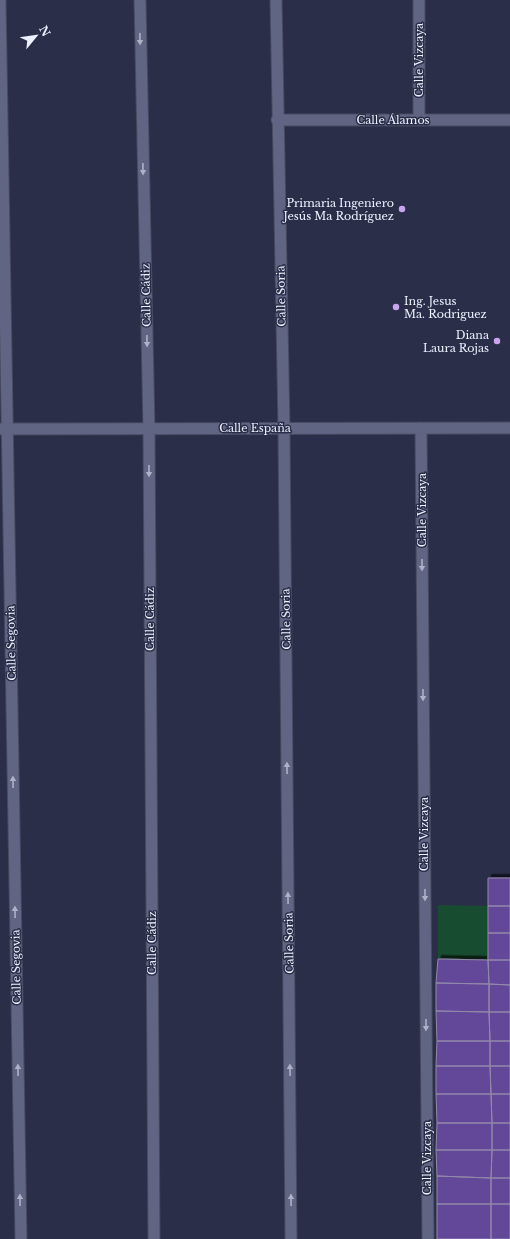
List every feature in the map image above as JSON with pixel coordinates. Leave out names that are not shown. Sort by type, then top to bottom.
[{"type":"street","name":"Calle Segovia","points":[[0,0],[4,429],[21,1239]]},
{"type":"street","name":"Calle Cádiz","points":[[140,0],[148,428],[154,1239]]},
{"type":"street","name":"Calle Soria","points":[[276,0],[277,120],[284,428],[291,1239]]},
{"type":"street","name":"Calle Vizcaya","points":[[419,0],[419,120]]},
{"type":"street","name":"Calle Álamos","points":[[277,120],[510,120]]},
{"type":"street","name":"Calle Vizcaya","points":[[421,428],[428,1239]]},
{"type":"street","name":"Calle España","points":[[4,429],[510,428]]},
{"type":"green space","points":[[438,905],[488,906],[488,960],[438,959]]},
{"type":"building","points":[[488,878],[510,878],[510,906],[488,906]]},
{"type":"building","points":[[488,906],[510,906],[510,933],[488,933]]},
{"type":"building","points":[[488,933],[510,933],[510,960],[488,960]]},
{"type":"building","points":[[438,959],[488,960],[489,984],[436,983]]},
{"type":"building","points":[[488,960],[510,960],[510,985],[489,984]]},
{"type":"building","points":[[436,983],[489,984],[489,1012],[436,1011]]},
{"type":"building","points":[[489,984],[510,985],[510,1012],[489,1012]]},
{"type":"building","points":[[436,1011],[489,1012],[490,1041],[437,1041]]},
{"type":"building","points":[[489,1012],[510,1012],[510,1041],[490,1041]]},
{"type":"building","points":[[437,1041],[490,1041],[490,1066],[436,1066]]},
{"type":"building","points":[[490,1041],[510,1041],[510,1066],[490,1066]]},
{"type":"building","points":[[436,1066],[490,1066],[491,1094],[436,1094]]},
{"type":"building","points":[[490,1066],[510,1066],[510,1094],[491,1094]]},
{"type":"building","points":[[436,1094],[491,1094],[492,1123],[437,1123]]},
{"type":"building","points":[[491,1094],[510,1094],[510,1123],[492,1123]]},
{"type":"building","points":[[437,1123],[492,1123],[492,1150],[436,1150]]},
{"type":"building","points":[[492,1123],[510,1123],[510,1150],[492,1150]]},
{"type":"building","points":[[436,1150],[492,1150],[491,1178],[437,1176]]},
{"type":"building","points":[[492,1150],[510,1150],[510,1178],[491,1178]]},
{"type":"building","points":[[437,1176],[491,1178],[491,1204],[437,1204]]},
{"type":"building","points":[[491,1178],[510,1178],[510,1204],[491,1204]]},
{"type":"building","points":[[437,1204],[491,1204],[491,1239],[437,1239]]},
{"type":"building","points":[[491,1204],[510,1204],[510,1239],[491,1239]]},
{"type":"place","name":"Primaria Ingeniero Jesús Ma Rodríguez","points":[[402,209]]},
{"type":"place","name":"Ing. Jesus Ma. Rodriguez","points":[[396,307]]},
{"type":"place","name":"Diana Laura Rojas","points":[[497,341]]}]
